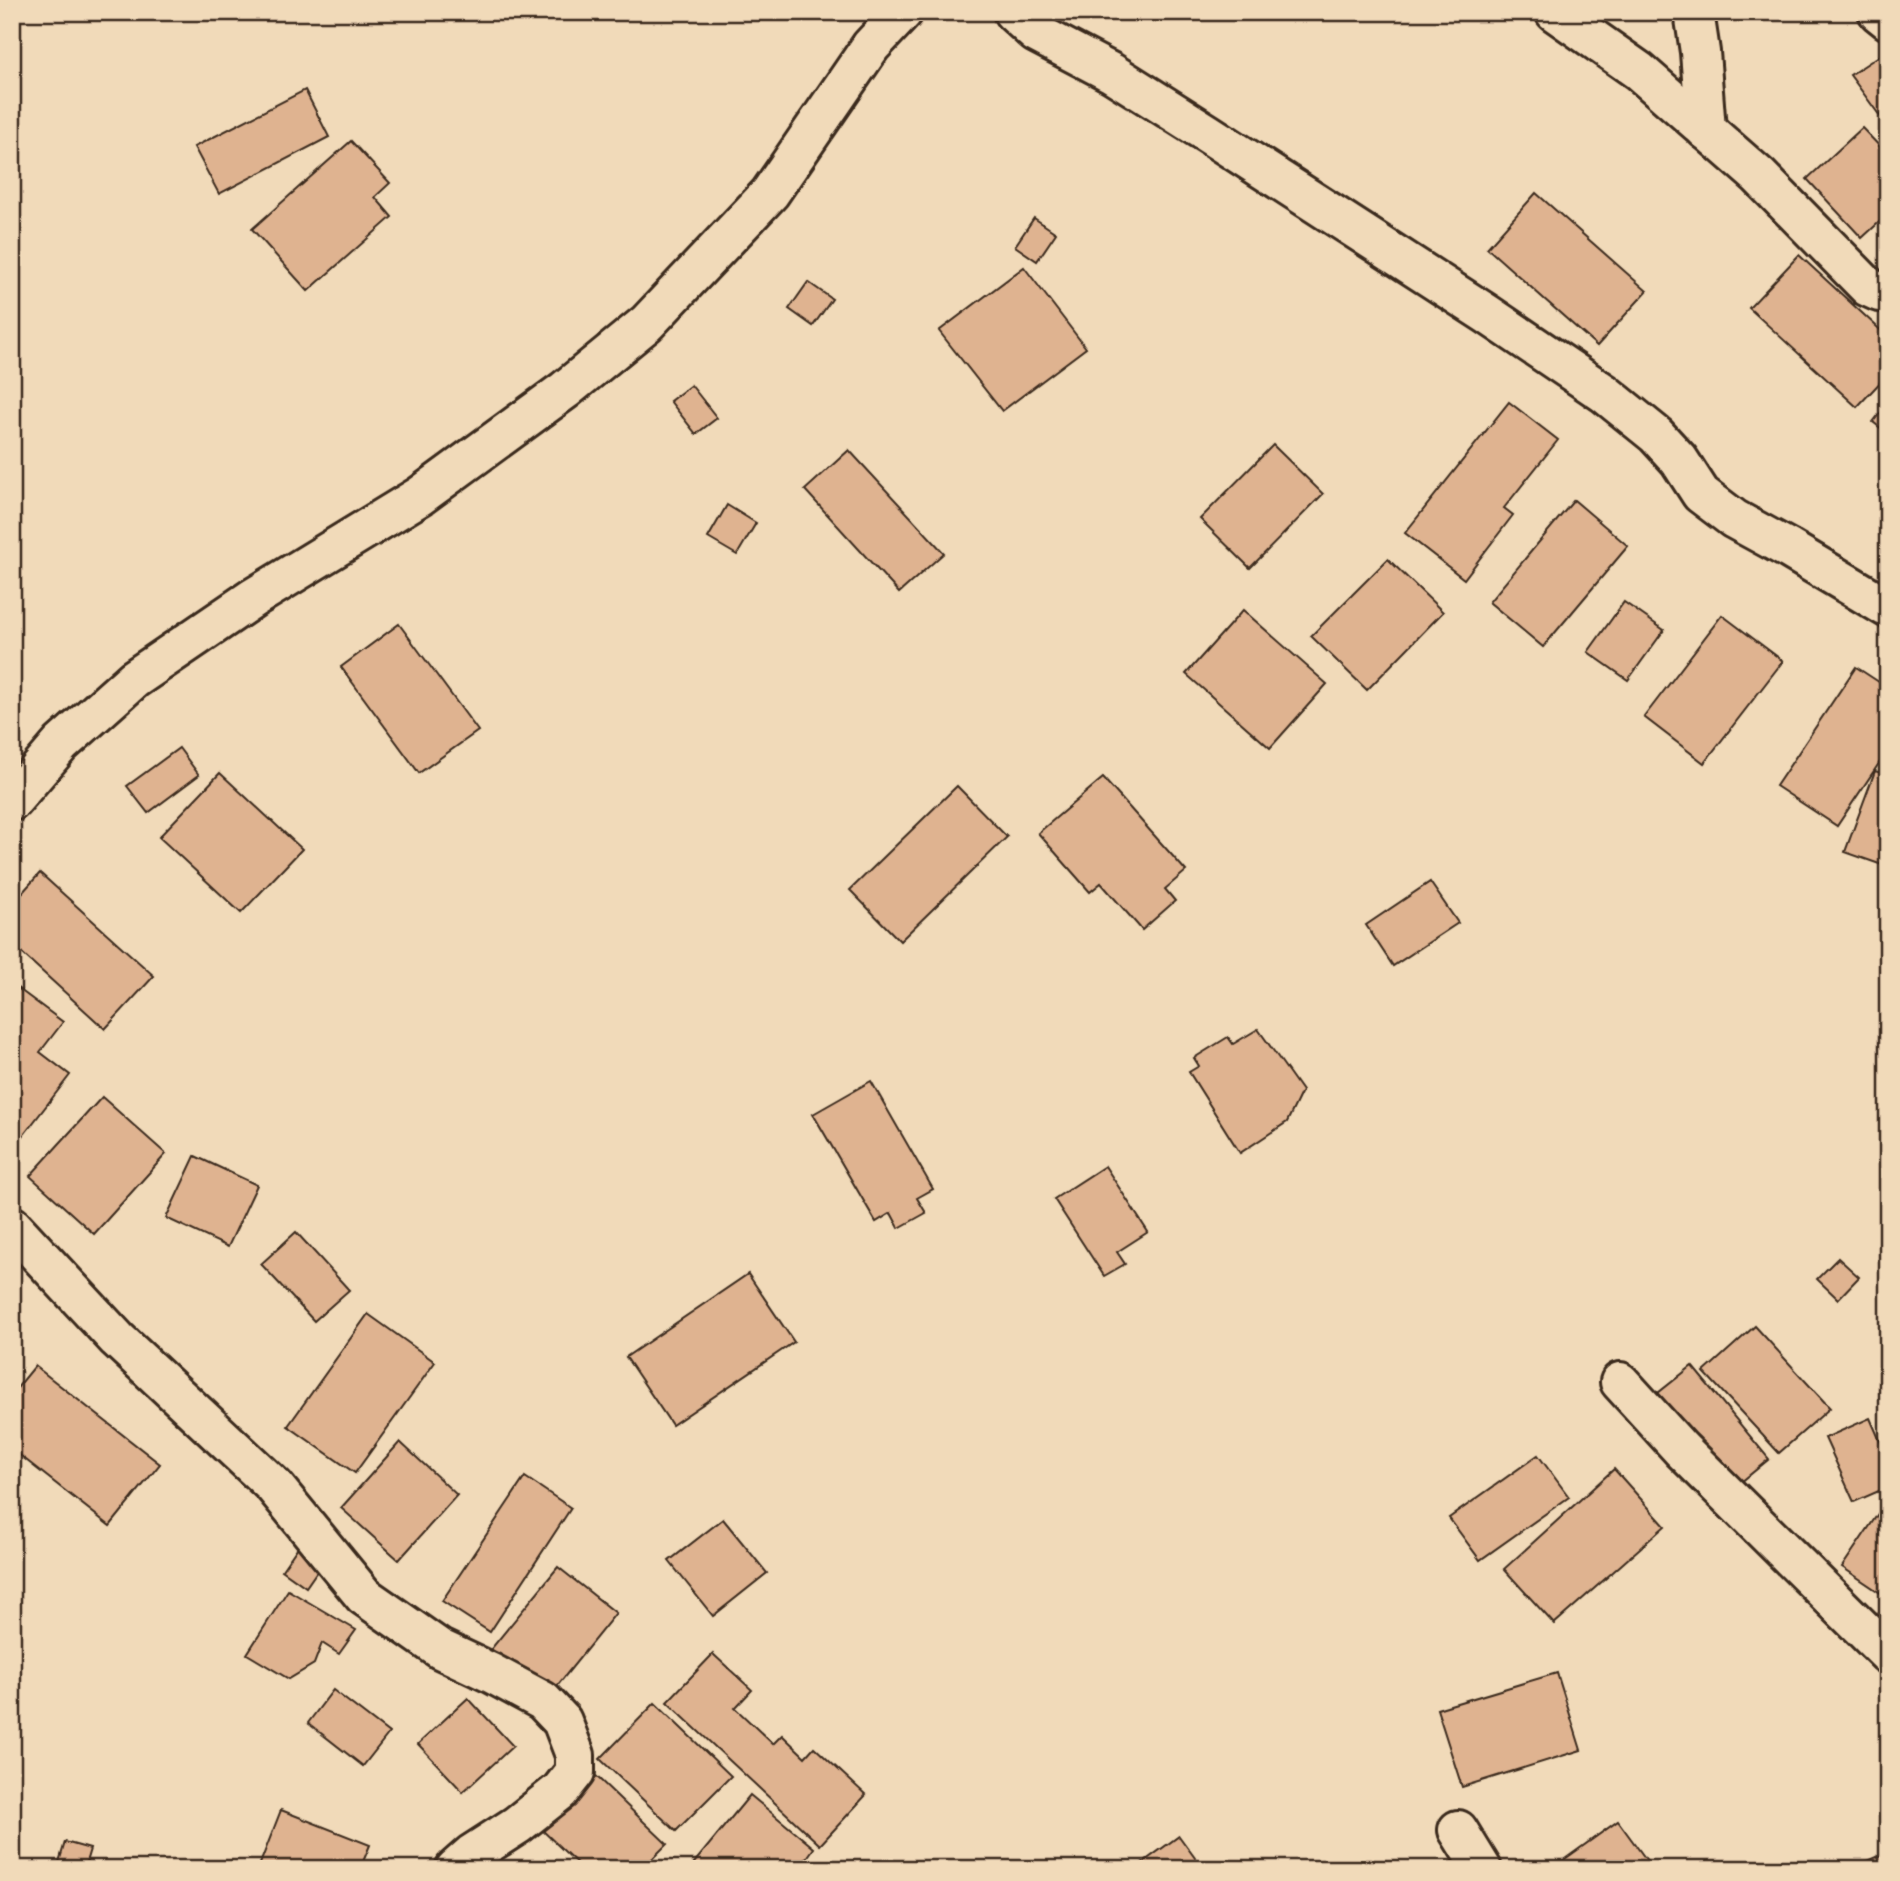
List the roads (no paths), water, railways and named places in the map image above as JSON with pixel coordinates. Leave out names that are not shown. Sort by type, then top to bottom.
[{"type":"street","points":[[12,801],[61,744],[134,679],[253,598],[420,496],[565,390],[647,323],[770,193],[871,46],[903,12]]},
{"type":"street","points":[[1013,12],[1036,33],[1112,73],[1207,133],[1604,393],[1656,435],[1679,460],[1701,494],[1734,519],[1888,608]]},
{"type":"street","points":[[1555,12],[1639,71],[1759,176],[1868,287],[1879,292],[1888,290]]},
{"type":"street","points":[[1694,12],[1706,130]]},
{"type":"street","points":[[1878,12],[1888,20]]},
{"type":"street","points":[[12,1226],[117,1339],[274,1486],[365,1596],[440,1649],[491,1672],[543,1701],[562,1721],[575,1755],[575,1772],[560,1791],[455,1869]]},
{"type":"street","points":[[1620,1382],[1681,1449],[1888,1654]]},
{"type":"street","points":[[1458,1830],[1482,1869]]}]
